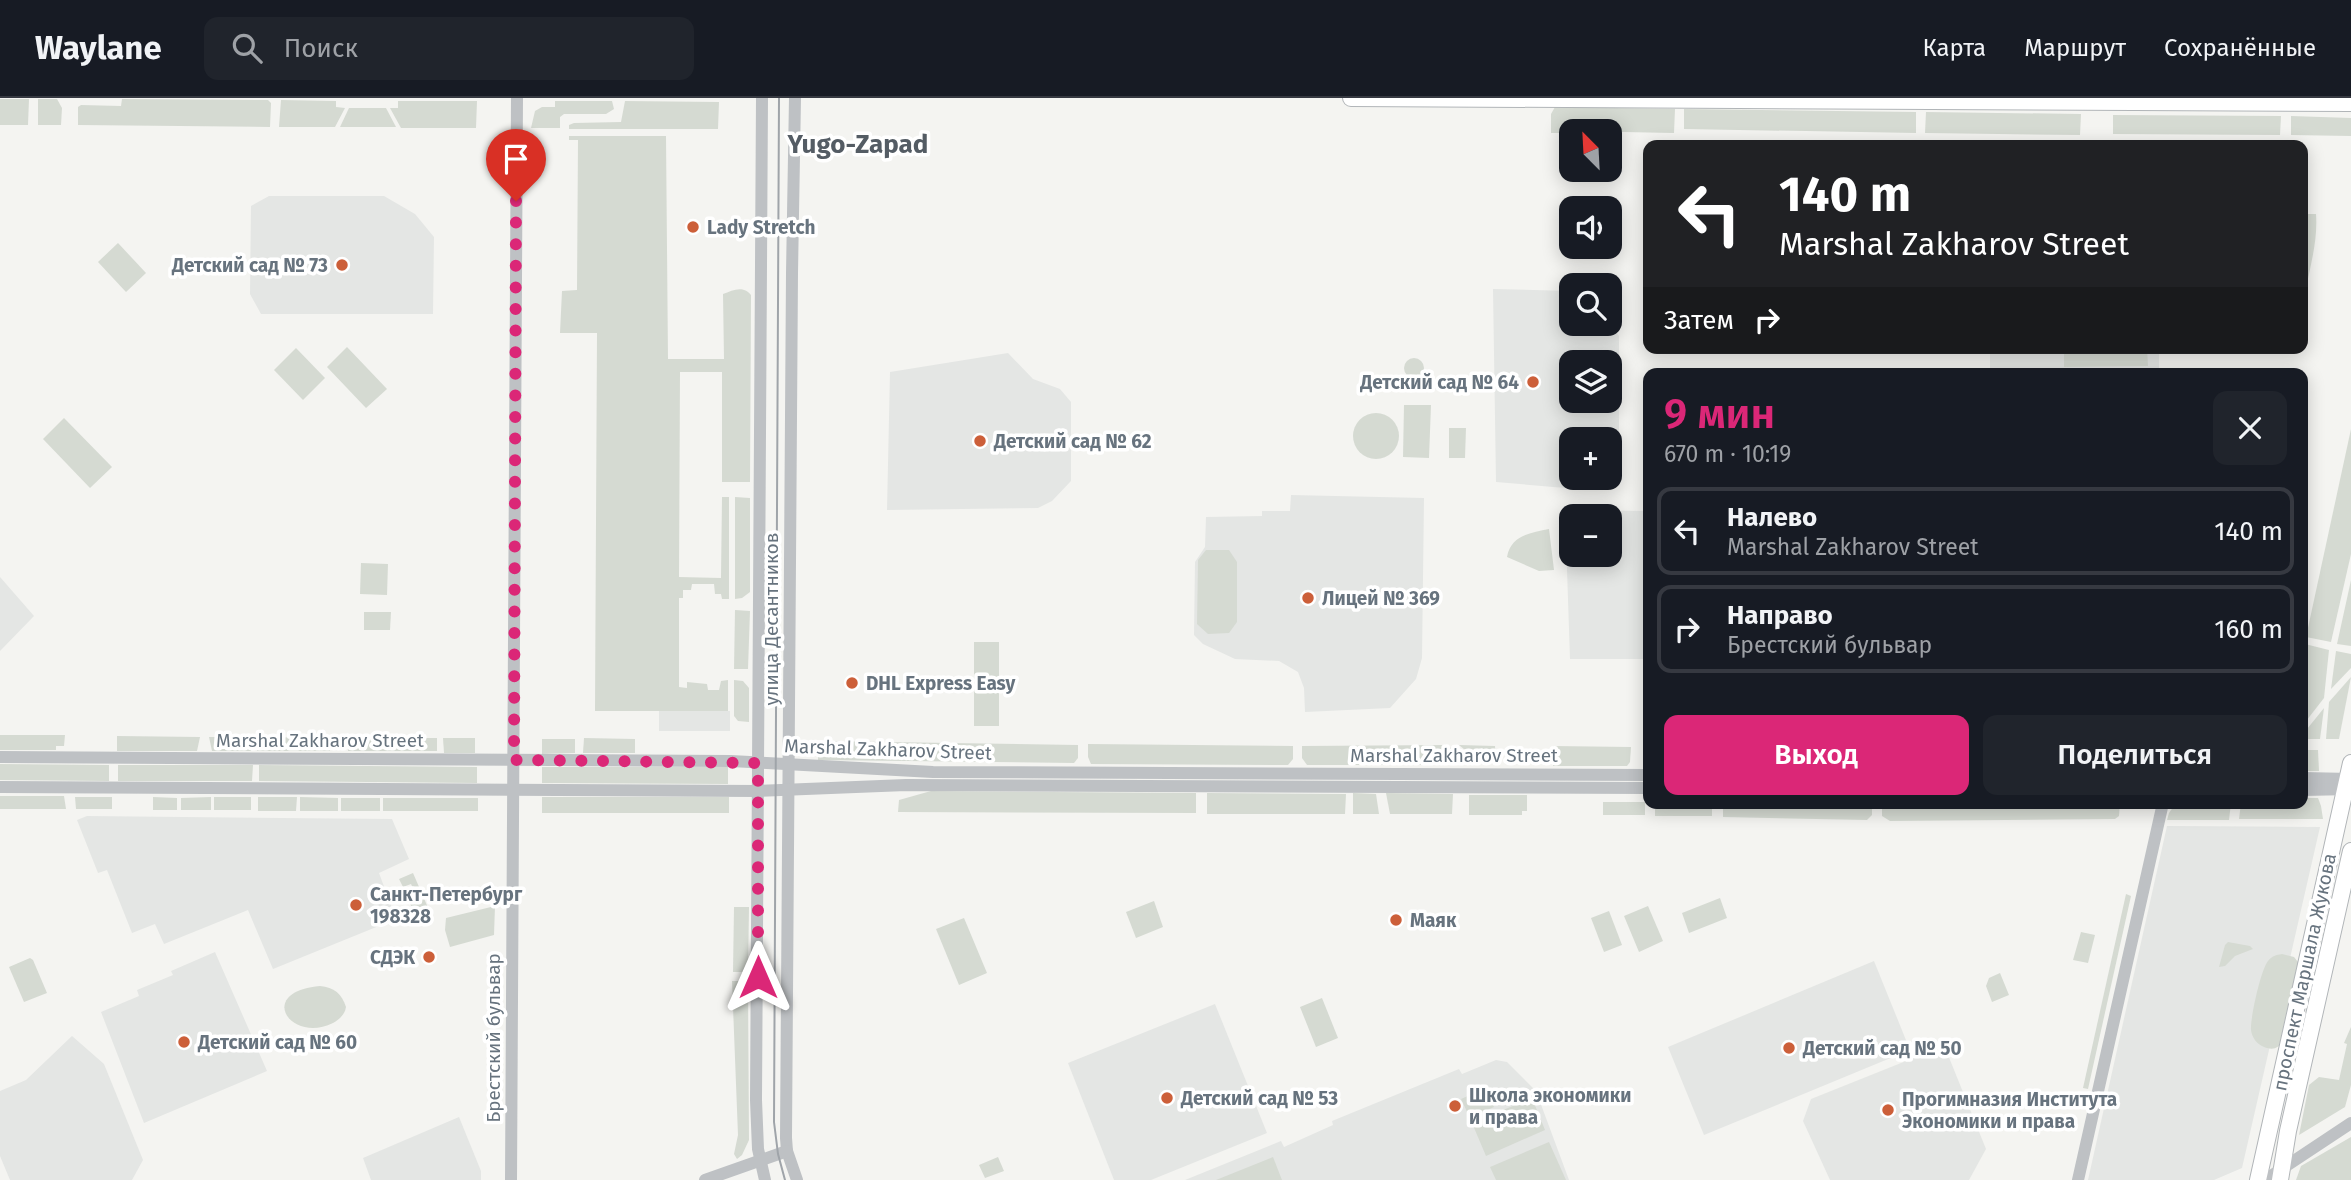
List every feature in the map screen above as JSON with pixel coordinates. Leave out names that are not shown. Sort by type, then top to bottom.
[{"type":"main road","points":[[1351,98],[2351,103]]},
{"type":"main road","name":"проспект Маршала Жукова","points":[[2271,1177],[2349,780]]},
{"type":"main road","name":"проспект Маршала Жукова","points":[[2271,1177],[2288,1131],[2351,850]]},
{"type":"street","name":"Брестский бульвар","points":[[511,1180],[517,98]]},
{"type":"street","name":"улица Десантников","points":[[762,98],[757,1100],[759,1160],[765,1180]]},
{"type":"street","name":"улица Десантников","points":[[795,98],[787,1151],[797,1180]]},
{"type":"street","name":"Marshal Zakharov Street","points":[[0,758],[758,763],[933,772],[1643,775]]},
{"type":"street","points":[[2308,778],[2349,780]]},
{"type":"street","points":[[2308,789],[2349,780]]},
{"type":"street","name":"Marshal Zakharov Street","points":[[0,787],[758,791],[906,785],[1643,788]]},
{"type":"street","points":[[2078,1180],[2161,809]]},
{"type":"street","points":[[2271,1177],[2351,1123]]},
{"type":"street","points":[[705,1180],[787,1151]]},
{"type":"shaded area","points":[[0,99],[29,99],[28,125],[0,125]]},
{"type":"shaded area","points":[[38,99],[57,99],[62,108],[61,125],[38,125]]},
{"type":"shaded area","points":[[122,99],[268,100],[271,103],[270,127],[78,125],[78,107],[81,105],[121,106]]},
{"type":"shaded area","points":[[281,100],[336,101],[336,107],[345,108],[335,127],[279,127]]},
{"type":"shaded area","points":[[398,101],[477,101],[476,128],[401,128],[390,108],[398,108]]},
{"type":"shaded area","points":[[555,101],[612,101],[614,109],[606,114],[564,114],[560,117],[560,128],[531,128],[535,111],[542,107],[555,107]]},
{"type":"shaded area","points":[[625,101],[719,102],[718,129],[569,129],[569,125],[574,123],[621,122]]},
{"type":"shaded area","points":[[1555,107],[1675,109],[1674,133],[1622,132],[1622,119],[1559,119],[1559,133],[1551,133],[1551,114]]},
{"type":"shaded area","points":[[349,108],[386,108],[396,127],[340,127]]},
{"type":"shaded area","points":[[1684,109],[1916,112],[1916,133],[1684,129]]},
{"type":"shaded area","points":[[1926,112],[2081,114],[2080,135],[1925,133]]},
{"type":"shaded area","points":[[2113,115],[2281,116],[2280,135],[2113,134]]},
{"type":"shaded area","points":[[2291,116],[2351,118],[2351,136],[2291,135]]},
{"type":"shaded area","points":[[569,136],[666,136],[668,359],[724,359],[723,294],[741,289],[751,295],[750,482],[722,482],[722,372],[680,372],[679,577],[721,578],[722,497],[729,497],[729,599],[722,599],[721,594],[715,594],[714,584],[692,584],[691,590],[683,590],[683,598],[679,598],[679,687],[687,688],[687,682],[707,684],[708,690],[719,690],[721,681],[728,680],[728,711],[595,711],[597,333],[560,333],[562,291],[577,290],[578,140],[569,140]]},
{"type":"shaded area","name":"Детский сад № 73","points":[[269,196],[384,196],[415,214],[434,237],[433,314],[261,314],[250,294],[251,206]]},
{"type":"shaded area","points":[[2308,214],[2316,214],[2308,278]]},
{"type":"shaded area","points":[[118,243],[146,273],[126,292],[98,262]]},
{"type":"shaded area","name":"Детский сад № 64","points":[[1493,289],[1559,291],[1559,336],[1619,336],[1619,350],[1559,350],[1559,413],[1619,413],[1619,427],[1559,427],[1559,487],[1496,482]]},
{"type":"shaded area","points":[[347,347],[387,389],[366,408],[327,367]]},
{"type":"shaded area","points":[[296,348],[325,378],[303,400],[274,370]]},
{"type":"shaded area","name":"Детский сад № 62","points":[[1008,353],[1033,379],[1060,389],[1071,402],[1071,481],[1052,501],[1038,508],[887,510],[890,372]]},
{"type":"shaded area","points":[[1990,354],[2159,354],[2159,368],[1990,368]]},
{"type":"shaded area","points":[[2064,354],[2147,354],[2148,366],[2064,367]]},
{"type":"shaded area","points":[[1414,358],[1421,361],[1424,368],[1421,375],[1414,378],[1407,375],[1404,368],[1407,361]]},
{"type":"shaded area","points":[[1404,405],[1431,405],[1429,458],[1403,457]]},
{"type":"shaded area","points":[[1376,413],[1392,420],[1399,436],[1392,452],[1376,459],[1360,452],[1353,436],[1360,420]]},
{"type":"shaded area","points":[[64,418],[112,467],[90,488],[43,439]]},
{"type":"shaded area","points":[[1449,428],[1466,428],[1465,458],[1449,458]]},
{"type":"shaded area","points":[[2351,429],[2351,554],[2331,642],[2308,637]]},
{"type":"shaded area","name":"Лицей № 369","points":[[1291,495],[1424,498],[1422,658],[1416,679],[1390,708],[1305,712],[1304,688],[1298,672],[1279,661],[1235,659],[1203,644],[1194,635],[1195,562],[1205,547],[1206,517],[1262,516],[1262,511],[1290,511]]},
{"type":"shaded area","points":[[735,497],[750,498],[750,592],[735,599]]},
{"type":"shaded area","points":[[1622,511],[1643,511],[1643,659],[1570,659],[1567,567],[1622,567]]},
{"type":"shaded area","points":[[1549,529],[1554,570],[1539,571],[1507,557],[1513,544],[1522,536]]},
{"type":"shaded area","points":[[1206,550],[1229,550],[1237,562],[1237,622],[1229,633],[1208,634],[1197,624],[1198,560]]},
{"type":"shaded area","points":[[361,563],[388,564],[387,595],[360,594]]},
{"type":"shaded area","points":[[0,577],[34,616],[0,651]]},
{"type":"shaded area","points":[[2351,580],[2351,646],[2337,644]]},
{"type":"shaded area","points":[[735,610],[750,611],[748,669],[734,669]]},
{"type":"shaded area","points":[[364,612],[391,612],[390,630],[364,630]]},
{"type":"shaded area","points":[[974,642],[999,642],[999,726],[974,726]]},
{"type":"shaded area","points":[[2308,645],[2329,650],[2324,698],[2308,719]]},
{"type":"shaded area","points":[[2336,651],[2351,654],[2351,668],[2331,689]]},
{"type":"shaded area","points":[[2351,677],[2339,739],[2326,739],[2329,702]]},
{"type":"shaded area","points":[[734,680],[743,681],[749,688],[749,722],[738,721],[734,716]]},
{"type":"shaded area","points":[[2324,708],[2320,739],[2308,739],[2308,728]]},
{"type":"shaded area","points":[[659,711],[730,711],[730,731],[659,731]]},
{"type":"shaded area","points":[[0,735],[65,735],[64,746],[56,746],[56,750],[0,750]]},
{"type":"shaded area","points":[[117,736],[200,737],[197,751],[117,751]]},
{"type":"shaded area","points":[[209,737],[251,737],[251,751],[212,751]]},
{"type":"shaded area","points":[[257,737],[330,738],[330,751],[257,751]]},
{"type":"shaded area","points":[[348,738],[437,738],[437,751],[348,751]]},
{"type":"shaded area","points":[[443,738],[475,738],[475,753],[444,753]]},
{"type":"shaded area","points":[[584,738],[635,739],[635,753],[583,753]]},
{"type":"shaded area","points":[[542,739],[575,739],[575,753],[542,754]]},
{"type":"shaded area","points":[[818,741],[1078,745],[1078,758],[1074,763],[818,760]]},
{"type":"shaded area","points":[[1088,744],[1293,746],[1293,759],[1288,765],[1091,764]]},
{"type":"shaded area","points":[[1447,745],[1471,765],[1307,765],[1302,758],[1302,746]]},
{"type":"shaded area","points":[[1459,745],[1495,746],[1496,760],[1477,760]]},
{"type":"shaded area","points":[[1553,746],[1631,747],[1630,762],[1627,766],[1553,766]]},
{"type":"shaded area","points":[[2308,750],[2318,750],[2319,771],[2308,771]]},
{"type":"shaded area","points":[[0,764],[109,765],[109,781],[0,780]]},
{"type":"shaded area","points":[[118,765],[253,765],[252,781],[118,781]]},
{"type":"shaded area","points":[[259,765],[477,767],[477,783],[259,781]]},
{"type":"shaded area","points":[[542,767],[728,767],[728,784],[542,783]]},
{"type":"shaded area","points":[[931,791],[1196,793],[1196,813],[898,812],[899,800]]},
{"type":"shaded area","points":[[1207,793],[1346,794],[1345,814],[1207,814]]},
{"type":"shaded area","points":[[1353,793],[1376,794],[1379,814],[1353,814]]},
{"type":"shaded area","points":[[1386,793],[1453,794],[1452,814],[1390,814]]},
{"type":"shaded area","points":[[1469,795],[1527,795],[1527,811],[1522,811],[1522,815],[1469,815]]},
{"type":"shaded area","points":[[0,796],[64,796],[66,809],[0,809]]},
{"type":"shaded area","points":[[75,797],[112,797],[112,809],[76,809]]},
{"type":"shaded area","points":[[153,797],[177,798],[177,810],[153,810]]},
{"type":"shaded area","points":[[211,797],[211,810],[181,810],[181,798]]},
{"type":"shaded area","points":[[214,797],[251,797],[251,810],[214,810]]},
{"type":"shaded area","points":[[258,797],[297,797],[296,811],[258,811]]},
{"type":"shaded area","points":[[300,797],[338,798],[338,811],[300,811]]},
{"type":"shaded area","points":[[542,797],[729,797],[729,813],[542,813]]},
{"type":"shaded area","points":[[341,798],[380,798],[380,811],[341,811]]},
{"type":"shaded area","points":[[383,798],[478,798],[478,811],[383,811]]},
{"type":"shaded area","points":[[2308,798],[2318,798],[2323,819],[2239,819],[2240,809],[2308,809]]},
{"type":"shaded area","points":[[1603,802],[1643,802],[1645,809],[1645,815],[1603,815]]},
{"type":"shaded area","points":[[1655,809],[1712,809],[1712,816],[1655,816]]},
{"type":"shaded area","points":[[1723,809],[1872,809],[1872,815],[1867,820],[1723,817]]},
{"type":"shaded area","points":[[1882,809],[2120,809],[2119,816],[2115,819],[1890,821],[1882,816]]},
{"type":"shaded area","points":[[2172,809],[2230,809],[2229,820],[2167,820]]},
{"type":"shaded area","points":[[87,816],[392,819],[409,859],[379,873],[396,919],[273,969],[248,910],[164,944],[155,924],[132,933],[107,870],[98,873],[77,820]]},
{"type":"shaded area","points":[[2167,826],[2320,827],[2242,1168],[2214,1180],[2088,1180]]},
{"type":"shaded area","points":[[413,873],[432,917],[419,923],[408,899],[416,895],[411,884],[403,887],[399,879]]},
{"type":"shaded area","points":[[2126,894],[2131,896],[2088,1089],[2083,1088]]},
{"type":"shaded area","points":[[1720,898],[1727,918],[1689,933],[1682,913]]},
{"type":"shaded area","points":[[1154,901],[1163,927],[1136,938],[1126,912]]},
{"type":"shaded area","points":[[495,906],[494,935],[450,947],[445,930],[446,918]]},
{"type":"shaded area","points":[[1648,906],[1663,941],[1639,952],[1624,916]]},
{"type":"shaded area","points":[[734,907],[749,907],[748,972],[733,972]]},
{"type":"shaded area","points":[[1609,911],[1622,945],[1604,952],[1591,918]]},
{"type":"shaded area","points":[[964,918],[987,973],[959,985],[936,929]]},
{"type":"shaded area","points":[[2081,932],[2095,935],[2088,963],[2073,960]]},
{"type":"shaded area","points":[[2228,942],[2253,949],[2235,956],[2225,966],[2219,967],[2225,945]]},
{"type":"shaded area","name":"Детский сад № 60","points":[[215,952],[267,1071],[144,1123],[101,1012],[139,996],[137,990],[173,975],[171,971]]},
{"type":"shaded area","points":[[2282,954],[2294,957],[2298,962],[2279,1046],[2270,1049],[2261,1046],[2254,1038],[2251,1030],[2252,1016],[2265,966],[2271,958]]},
{"type":"shaded area","points":[[30,958],[47,993],[24,1002],[9,967]]},
{"type":"shaded area","name":"Детский сад № 50","points":[[1874,961],[1910,1050],[1704,1135],[1668,1047]]},
{"type":"shaded area","points":[[2000,973],[2009,995],[1992,1002],[1986,986],[1989,978]]},
{"type":"shaded area","points":[[732,981],[748,983],[749,1140],[737,1159],[734,1154],[738,1135]]},
{"type":"shaded area","points":[[320,986],[333,990],[342,998],[346,1007],[340,1018],[318,1028],[304,1027],[293,1022],[286,1015],[284,1006],[289,997],[300,990]]},
{"type":"shaded area","points":[[1322,998],[1338,1038],[1316,1047],[1300,1007]]},
{"type":"shaded area","name":"Детский сад № 53","points":[[1215,1004],[1267,1133],[1151,1180],[1114,1180],[1068,1063]]},
{"type":"shaded area","points":[[2351,1027],[2351,1085],[2345,1107],[2299,1135],[2309,1085],[2319,1077],[2339,1080],[2347,1044],[2344,1043]]},
{"type":"shaded area","points":[[72,1036],[104,1064],[143,1160],[132,1180],[10,1180],[0,1156],[0,1091],[26,1080]]},
{"type":"shaded area","name":"Прогимназия Института Экономики и права","points":[[1936,1049],[1948,1055],[1986,1149],[1969,1180],[1830,1180],[1803,1121],[1811,1099]]},
{"type":"shaded area","name":"Школа экономики и права","points":[[1496,1060],[1507,1062],[1536,1091],[1569,1180],[1185,1180],[1281,1141],[1284,1147],[1333,1125],[1332,1121],[1459,1069],[1462,1074]]},
{"type":"shaded area","points":[[1486,1088],[1494,1107],[1470,1118],[1461,1099]]},
{"type":"shaded area","points":[[1532,1098],[1545,1130],[1486,1156],[1472,1123]]},
{"type":"shaded area","points":[[459,1117],[481,1171],[481,1180],[371,1180],[363,1158]]},
{"type":"shaded area","points":[[2351,1137],[2351,1180],[2296,1180],[2301,1166]]},
{"type":"shaded area","points":[[1549,1142],[1566,1180],[1496,1180],[1490,1167]]},
{"type":"shaded area","points":[[998,1157],[1004,1171],[985,1178],[979,1165]]},
{"type":"shaded area","points":[[1273,1157],[1282,1180],[1216,1180]]},
{"type":"tram line","points":[[779,98],[774,1122],[785,1180]]},
{"type":"place","name":"Lady Stretch","points":[[693,227]]},
{"type":"place","name":"Детский сад № 73","points":[[342,265]]},
{"type":"place","name":"Детский сад № 64","points":[[1533,382]]},
{"type":"place","name":"Детский сад № 62","points":[[980,441]]},
{"type":"place","name":"Лицей № 369","points":[[1308,598]]},
{"type":"place","name":"DHL Express Easy","points":[[852,683]]},
{"type":"place","name":"Санкт-Петербург 198328","points":[[356,905]]},
{"type":"place","name":"Маяк","points":[[1396,920]]},
{"type":"place","name":"СДЭК","points":[[429,957]]},
{"type":"place","name":"Детский сад № 60","points":[[184,1042]]},
{"type":"place","name":"Детский сад № 50","points":[[1789,1048]]},
{"type":"place","name":"Детский сад № 53","points":[[1167,1098]]},
{"type":"place","name":"Школа экономики и права","points":[[1455,1106]]},
{"type":"place","name":"Прогимназия Института Экономики и права","points":[[1888,1110]]},
{"type":"district","name":"Yugo-Zapad","points":[[858,144]]},
{"type":"route","points":[[516,201],[514,760],[758,763],[758,977]]}]
